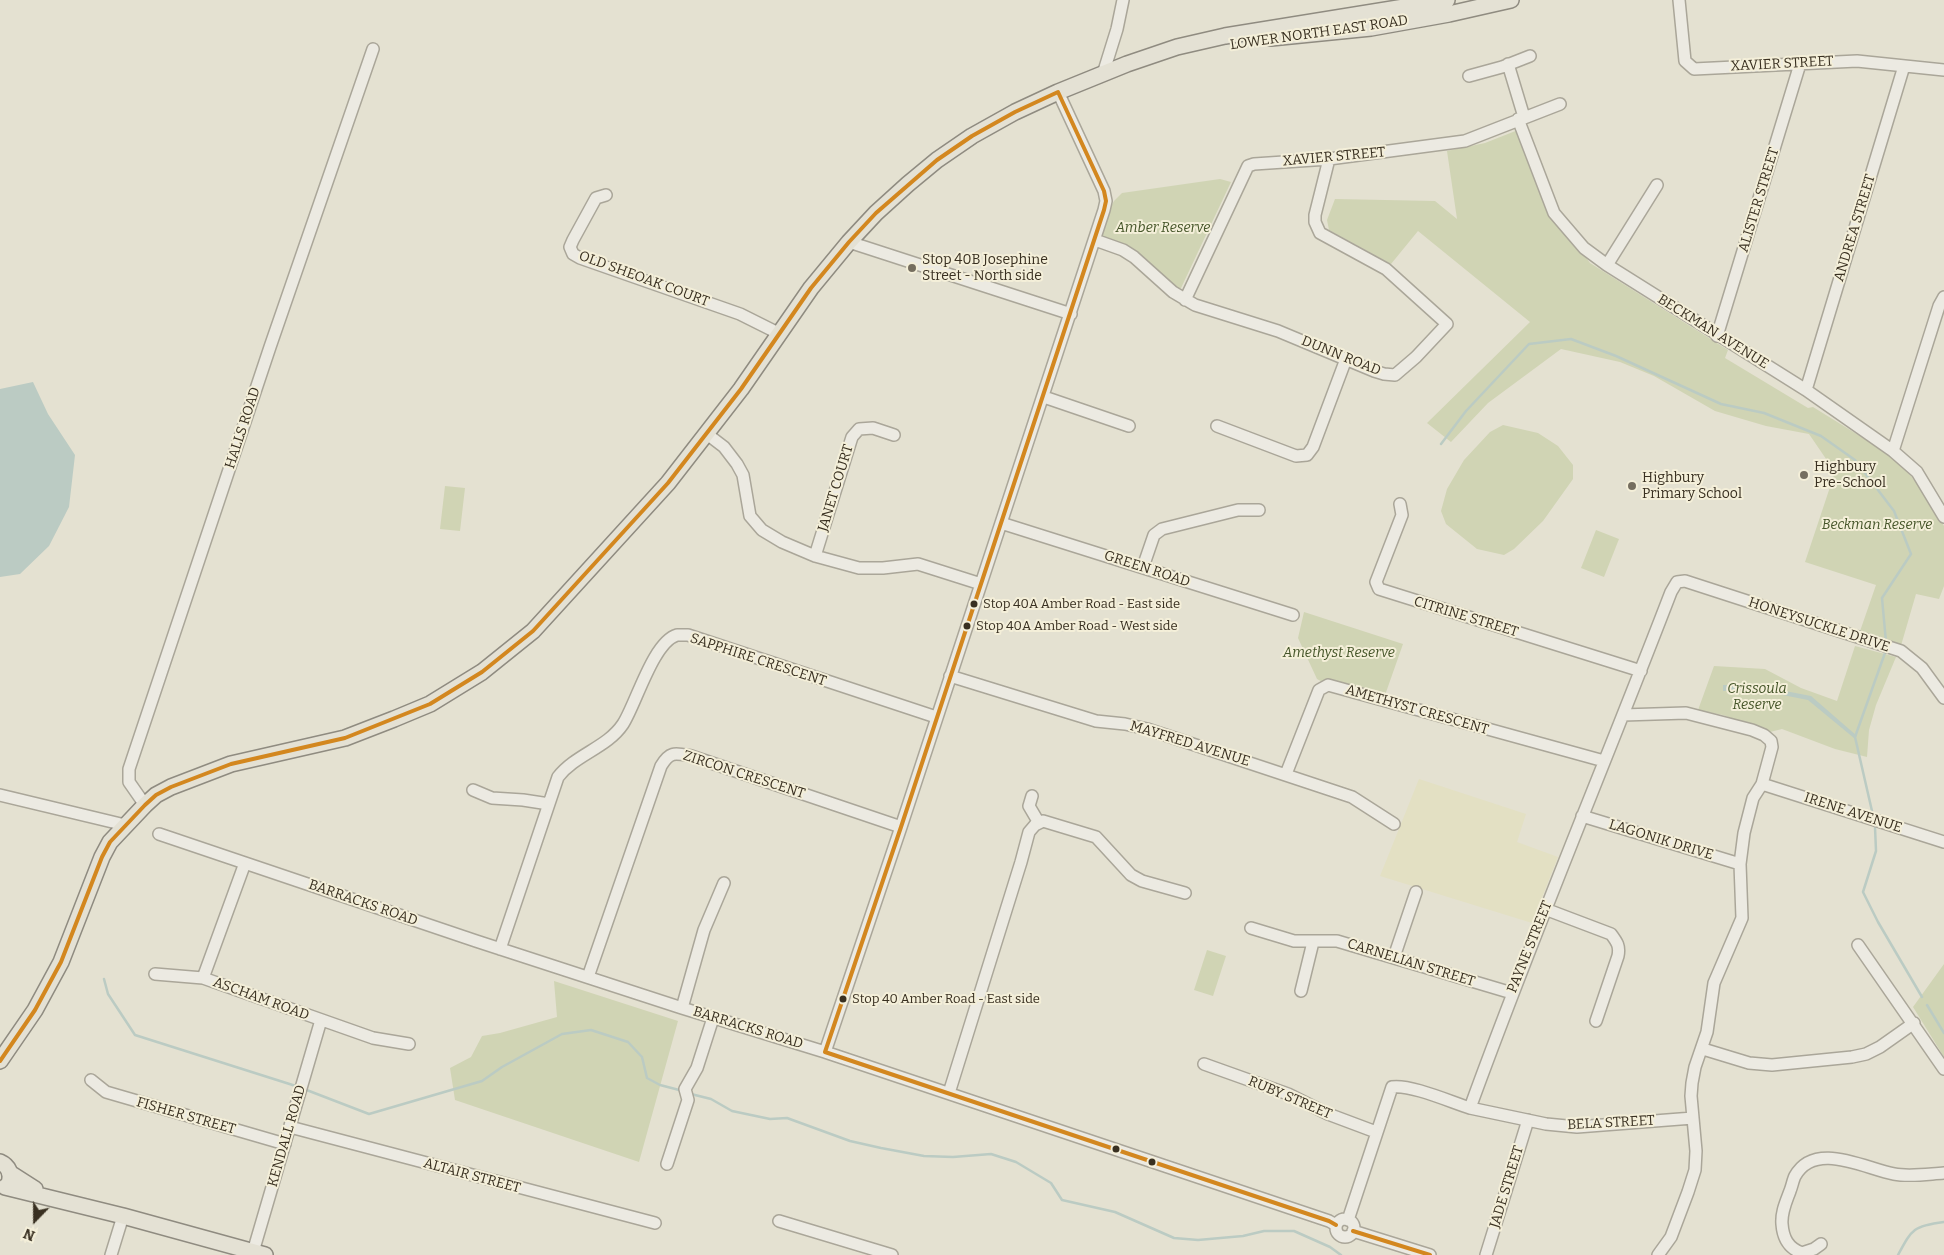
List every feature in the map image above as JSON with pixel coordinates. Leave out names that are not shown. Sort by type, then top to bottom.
[{"type":"main road","name":"LOWER NORTH EAST ROAD","points":[[1127,64],[1270,38],[1371,28],[1423,7],[1447,0]]},
{"type":"main road","name":"LOWER NORTH EAST ROAD","points":[[0,1061],[48,988],[62,962],[102,856],[110,842],[145,804],[156,795],[171,787],[231,764],[336,740],[368,730],[430,704],[482,672],[534,631],[668,483],[741,389],[811,288],[849,242],[876,213],[937,160],[972,136],[1058,92],[1127,64],[1178,47],[1225,36],[1398,4],[1423,7],[1510,0]]},
{"type":"main road","points":[[3,1177],[27,1185],[57,1200],[124,1216],[259,1253]]},
{"type":"street","points":[[1103,74],[1117,29],[1123,0]]},
{"type":"street","name":"XAVIER STREET","points":[[1679,0],[1684,61],[1694,68],[1857,60],[1944,70]]},
{"type":"street","name":"HALLS ROAD","points":[[145,804],[129,782],[129,769],[270,347],[373,49]]},
{"type":"street","points":[[1469,76],[1530,56]]},
{"type":"street","name":"BECKMAN AVENUE","points":[[1508,64],[1521,118],[1554,213],[1584,248],[1717,336],[1806,390],[1893,451],[1917,472],[1944,517]]},
{"type":"street","name":"ALISTER STREET","points":[[1717,336],[1800,64]]},
{"type":"street","name":"ANDREA STREET","points":[[1806,390],[1904,66]]},
{"type":"street","points":[[825,1052],[1044,397],[1104,210],[1106,201],[1104,192],[1058,92]]},
{"type":"street","name":"XAVIER STREET","points":[[1185,300],[1248,166],[1329,159],[1465,141],[1560,104]]},
{"type":"street","name":"DUNN ROAD","points":[[1095,240],[1123,250],[1134,257],[1173,292],[1185,300],[1278,331],[1374,371],[1395,375],[1416,357],[1447,324],[1386,268],[1320,233],[1315,222],[1315,214],[1329,159]]},
{"type":"street","points":[[1607,265],[1657,185]]},
{"type":"street","name":"OLD SHEOAK COURT","points":[[606,195],[596,198],[570,247],[573,254],[740,314],[780,334]]},
{"type":"street","points":[[849,242],[1071,314]]},
{"type":"street","points":[[1893,451],[1939,306],[1944,297]]},
{"type":"street","points":[[1217,426],[1296,456],[1307,455],[1313,447],[1346,358]]},
{"type":"street","points":[[1044,397],[1129,426]]},
{"type":"street","name":"JANET COURT","points":[[816,556],[852,438],[859,429],[873,428],[894,434]]},
{"type":"street","points":[[707,434],[724,448],[743,475],[750,516],[762,530],[782,542],[816,556],[859,568],[883,568],[918,564],[981,584]]},
{"type":"street","points":[[1934,500],[1944,493]]},
{"type":"street","name":"CITRINE STREET","points":[[1400,504],[1402,515],[1376,582],[1379,590],[1641,671]]},
{"type":"street","points":[[1143,567],[1154,535],[1162,529],[1238,510],[1259,510]]},
{"type":"street","name":"GREEN ROAD","points":[[1001,523],[1293,615]]},
{"type":"street","name":"PAYNE STREET","points":[[1470,1108],[1512,993],[1641,671],[1670,592],[1676,582]]},
{"type":"street","name":"HONEYSUCKLE DRIVE","points":[[1676,582],[1685,582],[1901,652],[1922,668],[1944,698]]},
{"type":"street","name":"SAPPHIRE CRESCENT","points":[[500,949],[558,777],[565,768],[608,741],[623,724],[653,660],[670,640],[676,636],[688,635],[936,717]]},
{"type":"street","name":"MAYFRED AVENUE","points":[[950,676],[1096,721],[1125,724],[1147,729],[1286,774],[1352,797],[1394,824]]},
{"type":"street","name":"AMETHYST CRESCENT","points":[[1286,774],[1319,690],[1328,685],[1604,761]]},
{"type":"street","points":[[1623,715],[1686,713],[1752,730],[1764,735],[1771,741],[1772,747],[1762,784],[1753,798],[1744,833],[1740,864],[1742,918],[1714,983],[1708,1032],[1695,1067],[1692,1083],[1691,1096],[1696,1151],[1694,1170],[1672,1237],[1658,1255]]},
{"type":"street","name":"ZIRCON CRESCENT","points":[[588,977],[660,766],[666,757],[676,753],[691,756],[901,827]]},
{"type":"street","name":"IRENE AVENUE","points":[[1762,784],[1944,842]]},
{"type":"street","points":[[473,790],[492,798],[549,804]]},
{"type":"street","points":[[0,795],[125,825]]},
{"type":"street","points":[[1032,796],[1029,806],[1039,823]]},
{"type":"street","name":"LAGONIK DRIVE","points":[[1582,816],[1740,864]]},
{"type":"street","points":[[949,1094],[1029,832],[1035,825],[1043,821],[1096,837],[1131,875],[1142,881],[1185,893]]},
{"type":"street","name":"BARRACKS ROAD","points":[[159,834],[500,949],[825,1052],[1336,1225]]},
{"type":"street","name":"ASCHAM ROAD","points":[[245,863],[203,978],[373,1038],[409,1044]]},
{"type":"street","points":[[682,1008],[704,930],[724,883]]},
{"type":"street","points":[[1394,957],[1416,892]]},
{"type":"street","points":[[1545,909],[1611,934],[1617,941],[1619,948],[1618,956],[1596,1021]]},
{"type":"street","name":"CARNELIAN STREET","points":[[1251,928],[1294,941],[1337,941],[1512,993]]},
{"type":"street","points":[[1301,991],[1313,942]]},
{"type":"street","points":[[1858,945],[1914,1023],[1944,1069]]},
{"type":"street","points":[[155,974],[203,978]]},
{"type":"street","points":[[667,1164],[688,1100],[685,1089],[696,1068],[713,1018]]},
{"type":"street","name":"KENDALL ROAD","points":[[259,1253],[285,1144],[320,1020]]},
{"type":"street","points":[[1703,1049],[1748,1063],[1772,1065],[1852,1057],[1866,1054],[1880,1047],[1914,1023]]},
{"type":"street","name":"RUBY STREET","points":[[1204,1064],[1288,1094],[1328,1114],[1376,1132]]},
{"type":"street","name":"FISHER STREET","points":[[91,1080],[106,1092],[285,1144]]},
{"type":"street","points":[[1348,1220],[1392,1087],[1410,1088],[1470,1108]]},
{"type":"street","name":"BELA STREET","points":[[1470,1108],[1546,1124],[1576,1127],[1693,1118]]},
{"type":"street","name":"JADE STREET","points":[[1486,1255],[1528,1120]]},
{"type":"street","name":"ALTAIR STREET","points":[[290,1128],[655,1224]]},
{"type":"street","points":[[1821,1244],[1802,1254],[1784,1240],[1781,1216],[1795,1176],[1806,1164],[1818,1160],[1839,1159],[1895,1174],[1911,1176],[1944,1173]]},
{"type":"street","points":[[111,1255],[124,1216]]},
{"type":"street","points":[[779,1220],[892,1255]]},
{"type":"street","points":[[1339,1220],[1348,1220],[1353,1224],[1353,1231],[1349,1236],[1342,1237],[1336,1232],[1336,1225],[1339,1220]]},
{"type":"street","points":[[1353,1231],[1423,1254]]},
{"type":"shaded area","points":[[33,382],[48,414],[75,455],[69,507],[49,546],[20,574],[0,577],[0,389]]},
{"type":"shaded area","points":[[1723,685],[1754,685],[1811,696],[1857,736],[1854,738],[1808,700],[1752,689],[1723,691]]},
{"type":"shaded area","points":[[1419,779],[1526,814],[1517,842],[1558,857],[1532,923],[1380,876]]},
{"type":"green space","name":"Beckman Reserve","points":[[1518,130],[1554,213],[1590,263],[1728,350],[1725,358],[1808,408],[1813,407],[1889,454],[1911,476],[1944,526],[1944,586],[1939,599],[1916,594],[1900,649],[1858,637],[1876,585],[1805,562],[1835,472],[1809,434],[1766,426],[1715,411],[1654,376],[1620,362],[1561,349],[1488,403],[1451,442],[1427,423],[1530,322],[1418,231],[1391,264],[1329,230],[1327,220],[1335,199],[1435,201],[1457,219],[1447,151],[1485,143]]},
{"type":"green space","name":"Amber Reserve","points":[[1220,179],[1231,182],[1181,288],[1173,292],[1159,278],[1105,244],[1098,231],[1114,201],[1122,193]]},
{"type":"green space","points":[[1503,425],[1538,433],[1558,446],[1573,465],[1573,479],[1543,521],[1514,549],[1504,555],[1477,549],[1446,524],[1441,511],[1447,489],[1464,460],[1490,432]]},
{"type":"green space","points":[[445,486],[465,488],[460,531],[440,529]]},
{"type":"green space","points":[[1596,530],[1619,539],[1604,577],[1581,568]]},
{"type":"green space","name":"Amethyst Reserve","points":[[1304,612],[1403,644],[1384,698],[1328,685],[1317,679],[1298,638]]},
{"type":"green space","name":"Crissoula Reserve","points":[[1855,646],[1896,657],[1876,705],[1869,730],[1867,757],[1835,749],[1782,729],[1770,732],[1723,715],[1698,710],[1714,666],[1765,669],[1801,688],[1837,701]]},
{"type":"green space","points":[[1207,950],[1226,956],[1213,996],[1194,990]]},
{"type":"green space","points":[[1944,964],[1944,1057],[1913,1007]]},
{"type":"green space","points":[[554,981],[678,1021],[639,1162],[455,1100],[450,1068],[471,1057],[482,1036],[500,1033],[557,1017]]},
{"type":"waterway","points":[[1441,444],[1466,411],[1529,344],[1571,339],[1616,356],[1721,404],[1764,413],[1821,436],[1855,460],[1894,511],[1911,554],[1882,598],[1886,642]]},
{"type":"waterway","points":[[1872,811],[1855,737],[1886,650]]},
{"type":"waterway","points":[[1875,827],[1876,851],[1863,892],[1878,922],[1922,997]]},
{"type":"waterway","points":[[104,979],[108,994],[135,1035],[299,1087]]},
{"type":"waterway","points":[[1927,1005],[1944,1033]]},
{"type":"waterway","points":[[304,1089],[369,1114],[482,1081],[502,1067],[562,1034],[591,1030],[628,1042],[642,1057],[647,1078],[660,1085],[683,1091]]},
{"type":"waterway","points":[[691,1094],[711,1099],[732,1111],[770,1119],[787,1118],[850,1141],[881,1148],[924,1156],[953,1157],[991,1154],[1016,1162],[1051,1183],[1062,1200],[1115,1212],[1174,1238],[1198,1240],[1243,1236],[1264,1231],[1294,1231],[1330,1247],[1341,1255]]},
{"type":"waterway","points":[[1898,1255],[1907,1239],[1915,1230],[1926,1225],[1944,1222]]},
{"type":"transit line","points":[[0,1061],[35,1010],[61,962],[102,857],[110,842],[145,805],[156,795],[171,787],[231,764],[345,738],[430,704],[482,672],[533,631],[668,483],[741,389],[811,288],[876,213],[937,160],[972,136],[1015,112],[1058,92],[1104,191],[1106,201],[1104,210],[825,1052],[1329,1221],[1336,1225]]},
{"type":"transit line","points":[[1353,1231],[1430,1255]]},
{"type":"place","name":"Stop 40B Josephine Street - North side","points":[[912,268]]},
{"type":"place","name":"Highbury Pre-School","points":[[1804,475]]},
{"type":"place","name":"Highbury Primary School","points":[[1632,486]]},
{"type":"place","name":"Stop 40A Amber Road - East side","points":[[974,604]]},
{"type":"place","name":"Stop 40A Amber Road - West side","points":[[967,626]]},
{"type":"place","name":"Stop 40 Amber Road - East side","points":[[843,999]]}]
